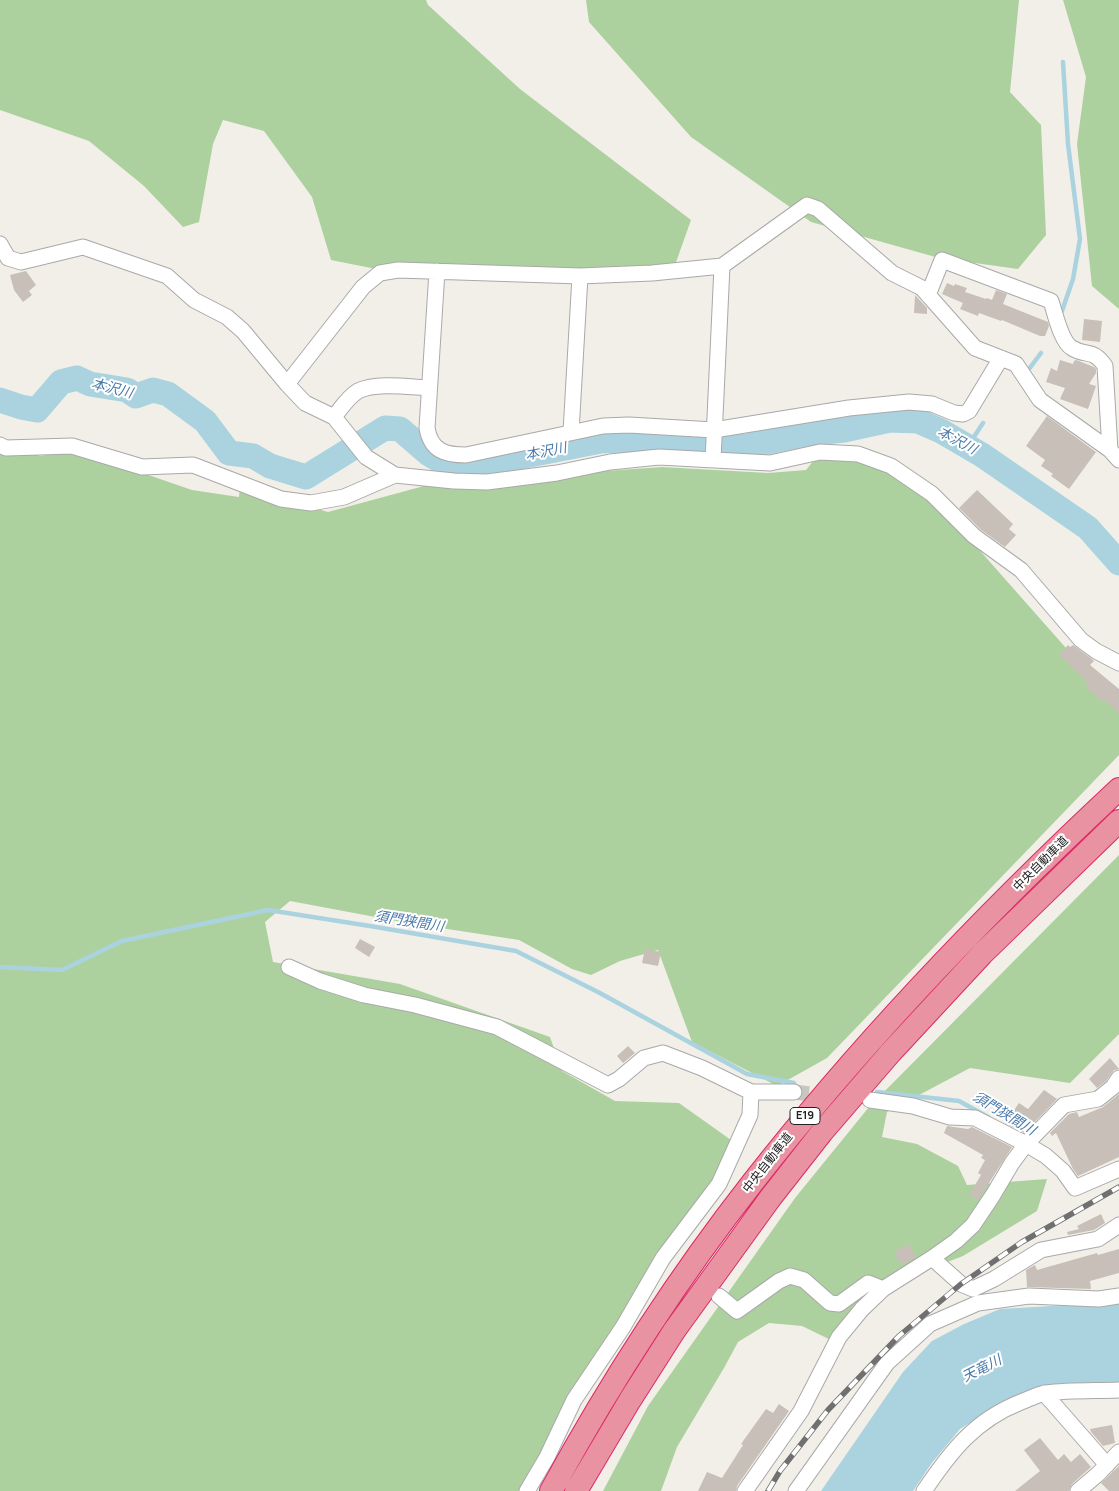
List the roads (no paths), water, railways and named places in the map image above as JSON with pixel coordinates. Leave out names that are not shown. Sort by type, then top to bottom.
[{"type":"highway","name":"中央自動車道","points":[[551,1491],[610,1389],[654,1319],[752,1184],[804,1119],[873,1038],[964,941],[1073,832],[1119,789]]},
{"type":"highway","name":"中央自動車道","points":[[576,1491],[674,1331],[765,1205],[822,1132],[891,1052],[982,954],[1119,821]]},
{"type":"street","points":[[287,384],[364,287],[380,273],[398,270],[580,276],[652,273],[722,266],[806,205],[818,209],[892,273],[922,288],[975,348],[1016,364],[1040,400],[1114,455]]},
{"type":"street","points":[[0,244],[8,258],[21,262],[84,247],[168,276],[194,300],[227,317],[243,331],[305,403],[334,417],[366,457],[395,474],[454,481],[487,482],[557,473],[610,462],[660,456],[770,462],[820,452],[858,454],[891,466],[932,494],[974,536],[1021,570],[1081,640],[1096,651],[1119,662]]},
{"type":"street","points":[[928,294],[942,260],[1051,301],[1064,340],[1071,348],[1099,357],[1105,366],[1114,455]]},
{"type":"street","points":[[713,460],[722,266]]},
{"type":"street","points":[[437,271],[427,428],[429,438],[434,446],[452,455],[466,455],[604,426],[629,424],[714,430],[849,408],[909,402],[932,404],[954,413],[963,414],[969,411],[1001,358]]},
{"type":"street","points":[[571,432],[580,276]]},
{"type":"street","points":[[334,417],[352,396],[369,387],[429,388]]},
{"type":"street","points":[[0,445],[6,448],[72,446],[142,467],[193,465],[281,499],[311,503],[344,497],[395,474]]},
{"type":"street","points":[[289,967],[320,981],[364,995],[415,1005],[497,1027],[608,1085],[619,1079],[644,1058],[662,1054],[702,1068],[751,1092],[794,1092]]},
{"type":"street","points":[[744,1491],[800,1411],[839,1337],[862,1309],[883,1289],[956,1241],[973,1225],[1026,1144],[1064,1105],[1098,1099],[1119,1078]]},
{"type":"street","points":[[527,1491],[547,1457],[574,1400],[669,1262],[718,1184],[750,1115],[751,1092]]},
{"type":"street","points":[[870,1100],[913,1106],[950,1117],[975,1118],[1046,1156],[1063,1171],[1075,1188],[1119,1169]]},
{"type":"street","points":[[932,1258],[961,1284],[973,1289],[994,1279],[1041,1250],[1098,1239],[1119,1225]]},
{"type":"street","points":[[719,1296],[737,1311],[779,1281],[790,1276],[804,1280],[830,1303],[839,1304],[868,1284],[883,1289]]},
{"type":"street","points":[[796,1491],[887,1362],[930,1324],[978,1303],[1030,1296],[1099,1299],[1119,1296]]},
{"type":"street","points":[[924,1491],[960,1443],[981,1423],[1005,1408],[1044,1393],[1119,1390]]},
{"type":"street","points":[[1044,1393],[1107,1465]]},
{"type":"street","points":[[1078,1491],[1119,1452]]},
{"type":"water","name":"天竜川","points":[[1119,1302],[1119,1382],[1054,1388],[1013,1397],[960,1429],[931,1464],[913,1491],[821,1491],[903,1372],[932,1341],[964,1324],[1000,1309]]},
{"type":"waterway","points":[[1062,311],[1073,279],[1080,239],[1068,144],[1063,62]]},
{"type":"waterway","points":[[1029,369],[1041,353]]},
{"type":"waterway","name":"本沢川","points":[[0,400],[37,410],[61,382],[77,378],[90,384],[127,390],[136,396],[153,390],[168,394],[205,421],[229,453],[253,456],[270,466],[306,477],[385,428],[400,429],[429,454],[446,464],[468,467],[601,441],[646,439],[724,447],[747,446],[806,434],[844,430],[890,420],[918,421],[941,431],[982,455],[1088,528],[1119,563]]},
{"type":"waterway","points":[[968,446],[983,423]]},
{"type":"waterway","name":"須門狭間川","points":[[0,967],[62,970],[122,941],[268,910],[516,951],[598,992],[747,1074],[794,1083]]},
{"type":"waterway","name":"須門狭間川","points":[[877,1092],[959,1101],[988,1117]]},
{"type":"tunnel","points":[[794,1092],[829,1096]]},
{"type":"railway","points":[[768,1491],[780,1471],[828,1410],[899,1336],[961,1284],[1022,1242],[1119,1187]]}]
